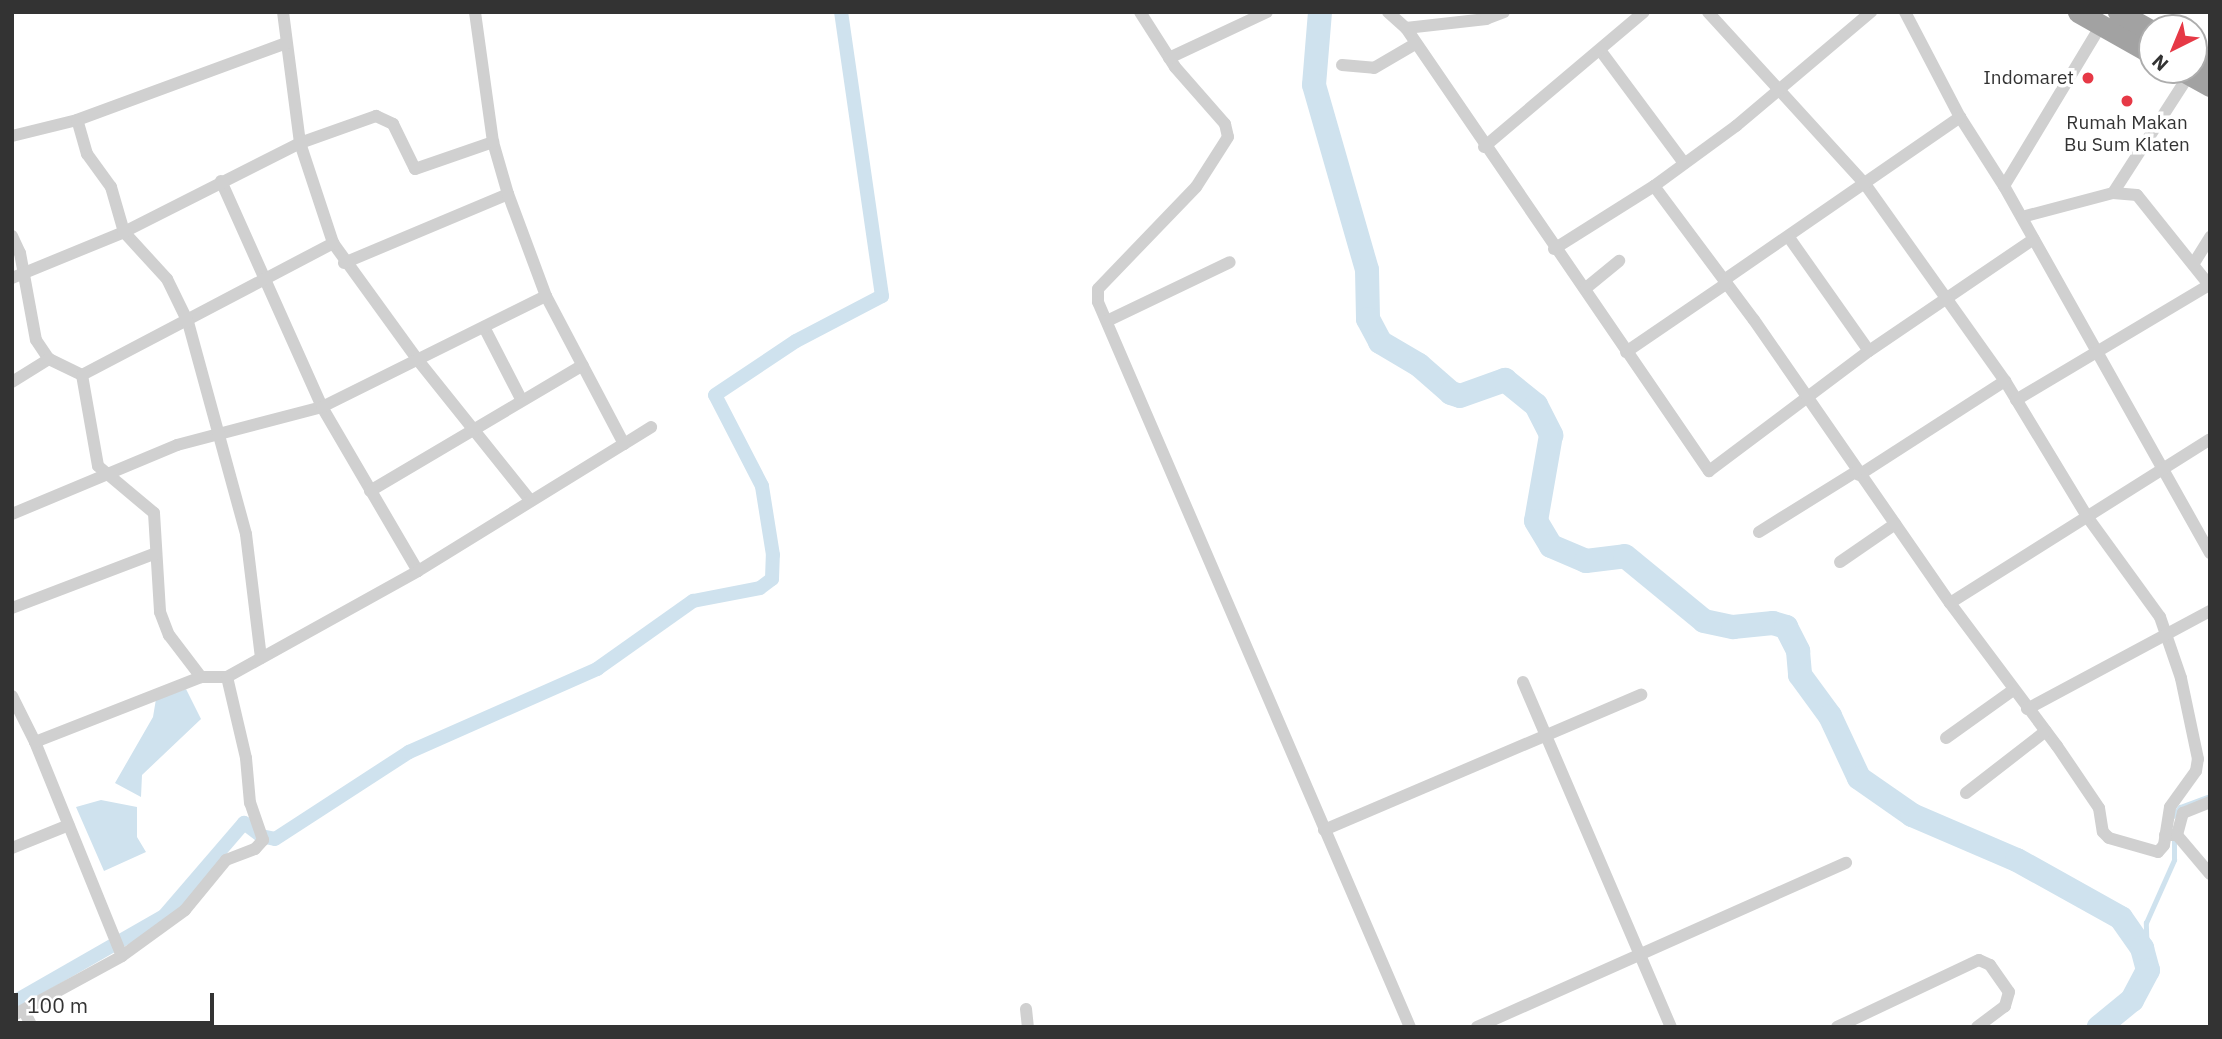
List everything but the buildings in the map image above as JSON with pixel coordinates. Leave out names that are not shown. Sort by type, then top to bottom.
[{"type":"highway","points":[[2078,12],[2138,46]]},
{"type":"highway","points":[[2118,12],[2138,23]]},
{"type":"street","points":[[283,12],[300,143],[333,243],[344,263],[417,359],[530,499]]},
{"type":"street","points":[[475,12],[493,142],[508,194],[547,296],[624,444]]},
{"type":"street","points":[[1140,12],[1169,58],[1225,124],[1228,138],[1196,187],[1098,289],[1107,321],[1410,1027]]},
{"type":"street","points":[[1169,58],[1267,12]]},
{"type":"street","points":[[1388,12],[1406,28],[1484,147],[1554,249],[1586,288],[1626,352],[1709,471],[1869,351],[2034,239]]},
{"type":"street","points":[[1406,28],[1504,12]]},
{"type":"street","points":[[1484,147],[1644,12]]},
{"type":"street","points":[[1708,12],[1781,88],[1865,184],[2005,381],[2088,518],[2161,617],[2198,759],[2196,771],[2170,807],[2172,835],[2210,874]]},
{"type":"street","points":[[1554,249],[1654,186],[1781,88],[1871,12]]},
{"type":"street","points":[[1905,12],[1960,117],[2022,217],[2160,471],[2208,544]]},
{"type":"street","points":[[2004,186],[2101,25]]},
{"type":"street","points":[[12,136],[77,120],[286,43]]},
{"type":"street","points":[[1342,65],[1374,68],[1416,44]]},
{"type":"street","points":[[1600,50],[1684,163]]},
{"type":"street","points":[[2113,193],[2178,84]]},
{"type":"street","points":[[17,276],[124,232],[300,143],[376,116],[393,124],[418,170],[493,142]]},
{"type":"street","points":[[1626,352],[1960,117]]},
{"type":"street","points":[[77,120],[87,154],[111,187],[124,232],[167,279],[188,322],[216,433],[246,534],[261,658]]},
{"type":"street","points":[[221,181],[322,407],[418,571]]},
{"type":"street","points":[[1654,186],[1725,281],[1950,603],[2046,731],[2099,808],[2103,832],[2109,838],[2151,853],[2161,849],[2183,813],[2210,802]]},
{"type":"street","points":[[2016,400],[2210,285],[2137,195],[2113,193],[2022,217]]},
{"type":"street","points":[[344,263],[508,194]]},
{"type":"street","points":[[12,236],[20,253],[17,276],[36,340],[49,359],[82,375]]},
{"type":"street","points":[[2194,263],[2210,237]]},
{"type":"street","points":[[1790,239],[1869,351]]},
{"type":"street","points":[[82,375],[188,322],[266,277],[333,243]]},
{"type":"street","points":[[1586,288],[1619,261]]},
{"type":"street","points":[[1107,321],[1230,262]]},
{"type":"street","points":[[12,514],[105,473],[216,433],[322,407],[547,296]]},
{"type":"street","points":[[484,327],[521,399]]},
{"type":"street","points":[[12,382],[49,359]]},
{"type":"street","points":[[370,491],[521,399],[583,365]]},
{"type":"street","points":[[82,375],[95,457],[105,473],[154,513],[160,612],[169,635],[201,677]]},
{"type":"street","points":[[1759,532],[2005,381]]},
{"type":"street","points":[[35,741],[201,677],[227,677],[418,571],[530,499],[651,427]]},
{"type":"street","points":[[1950,603],[2210,439]]},
{"type":"street","points":[[1840,562],[1895,524]]},
{"type":"street","points":[[12,608],[156,554]]},
{"type":"street","points":[[2028,709],[2210,611]]},
{"type":"street","points":[[32,1027],[18,1013],[122,956],[186,910],[226,860],[255,849],[263,840],[250,803],[246,758],[227,677]]},
{"type":"street","points":[[1522,682],[1641,952],[1671,1027]]},
{"type":"street","points":[[1946,738],[2013,690]]},
{"type":"street","points":[[1324,830],[1641,695]]},
{"type":"street","points":[[12,696],[16,714],[35,741],[122,956]]},
{"type":"street","points":[[1966,793],[2046,731]]},
{"type":"street","points":[[12,848],[69,825]]},
{"type":"street","points":[[1477,1027],[1846,863]]},
{"type":"street","points":[[1837,1027],[1979,960],[1990,965],[2009,992],[2005,1006],[1977,1027]]},
{"type":"street","points":[[1026,1009],[1028,1027]]},
{"type":"water","points":[[186,689],[201,719],[142,775],[141,797],[115,783],[153,717],[156,699]]},
{"type":"water","points":[[101,800],[137,807],[137,837],[146,852],[104,871],[76,807]]},
{"type":"waterway","points":[[12,1003],[164,916],[244,823],[261,836],[275,839],[409,752],[597,669],[693,601],[760,588],[772,579],[773,555],[762,486],[715,395],[796,341],[882,296],[841,12]]},
{"type":"waterway","points":[[1320,12],[1314,85],[1367,270],[1368,319],[1380,342],[1419,365],[1451,393],[1460,396],[1505,380],[1536,405],[1551,435],[1536,521],[1551,546],[1586,561],[1625,556],[1704,621],[1733,627],[1773,623],[1786,627],[1798,651],[1800,675],[1830,716],[1859,778],[1912,815],[2017,860],[2121,918],[2142,948],[2148,970],[2132,1000],[2099,1027]]},
{"type":"waterway","points":[[2173,816],[2180,807],[2207,797]]},
{"type":"waterway","points":[[2147,958],[2146,923],[2174,860],[2174,838]]},
{"type":"place","name":"Indomaret","points":[[2088,78]]},
{"type":"place","name":"Rumah Makan Bu Sum Klaten","points":[[2127,101]]}]
